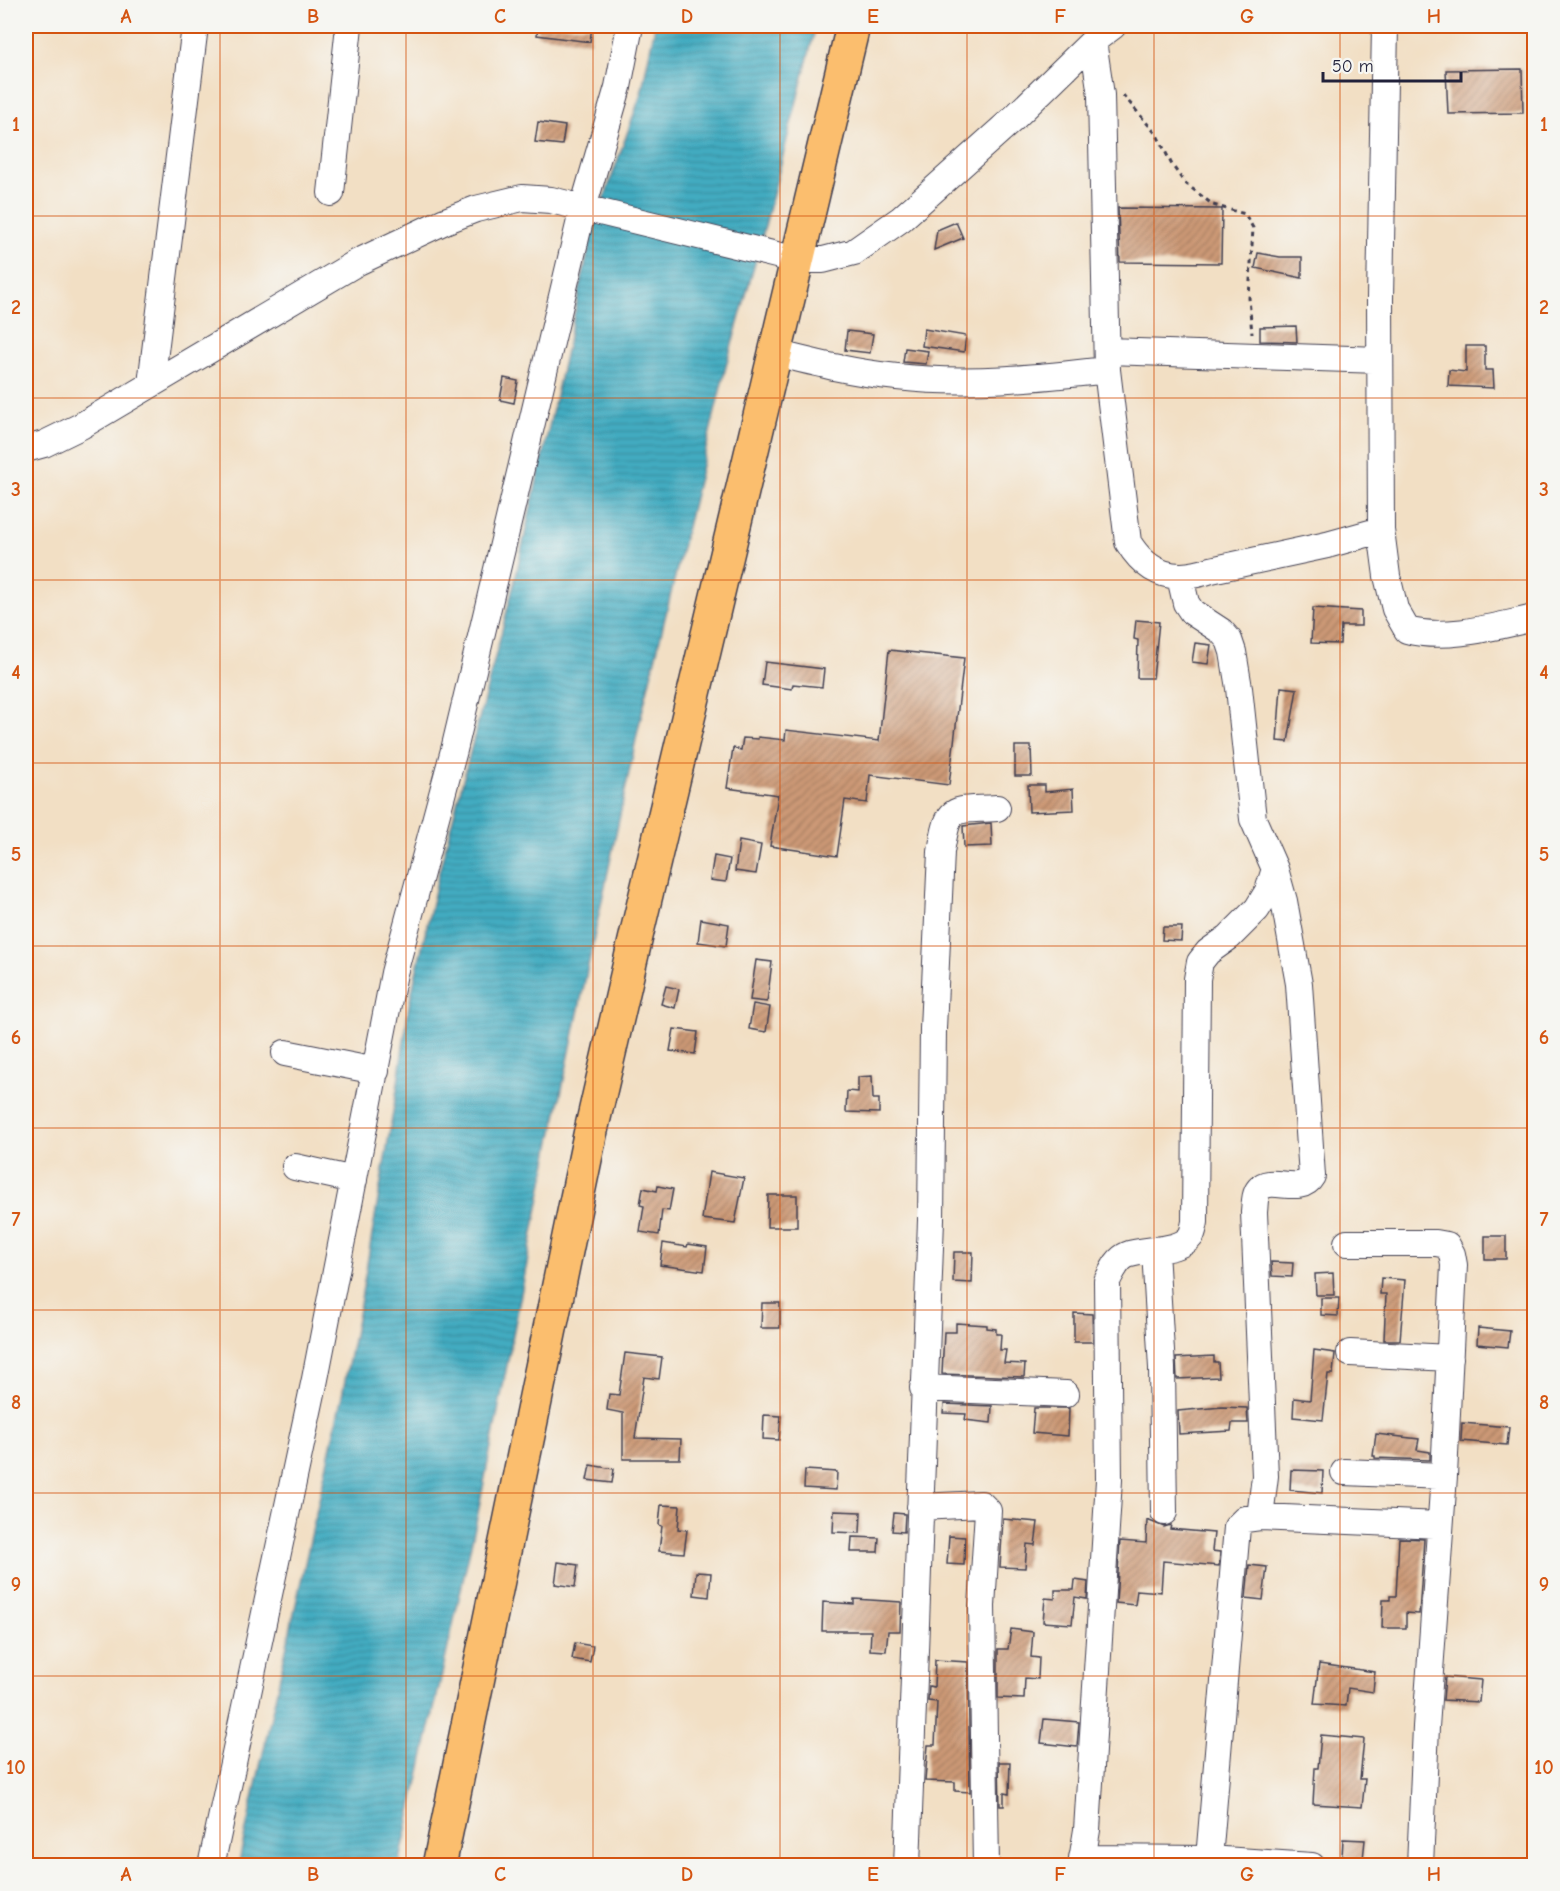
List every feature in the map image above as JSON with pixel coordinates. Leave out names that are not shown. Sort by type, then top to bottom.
[{"type":"main road","points":[[439,1866],[590,1135],[775,352],[787,258],[853,26]]},
{"type":"street","points":[[151,384],[195,26]]},
{"type":"street","points":[[331,194],[349,26]]},
{"type":"street","points":[[212,1866],[315,1379],[394,973],[454,750],[618,87],[630,26]]},
{"type":"street","points":[[26,449],[44,444],[81,426],[358,262],[445,221],[476,209],[522,198],[551,200],[787,258],[823,260],[854,252],[902,219],[1014,118],[1093,41],[1113,26]]},
{"type":"street","points":[[1385,26],[1380,360],[1381,530],[1395,609],[1407,630],[1420,634],[1460,632],[1534,618]]},
{"type":"street","points":[[1093,41],[1102,116],[1108,361],[1128,542],[1143,561],[1161,573],[1180,577],[1194,576],[1211,570],[1327,545],[1381,530]]},
{"type":"street","points":[[775,352],[832,368],[897,377],[963,381],[1056,376],[1108,361],[1253,357],[1380,360]]},
{"type":"street","points":[[1180,577],[1186,603],[1192,612],[1221,631],[1229,640],[1233,652],[1253,819],[1275,869],[1284,901],[1299,984],[1312,1176],[1309,1182],[1302,1185],[1265,1185],[1259,1189],[1254,1212],[1264,1476],[1260,1517]]},
{"type":"street","points":[[907,1866],[931,1220],[933,1029],[941,852],[949,816],[956,810],[997,808]]},
{"type":"street","points":[[1275,869],[1268,891],[1257,909],[1229,937],[1208,952],[1200,962],[1197,978],[1196,1222],[1191,1236],[1180,1244],[1155,1251],[1125,1255],[1114,1266],[1107,1281],[1109,1480],[1087,1830],[1082,1862],[1209,1859],[1312,1866]]},
{"type":"street","points":[[285,1053],[376,1071]]},
{"type":"street","points":[[295,1167],[354,1180]]},
{"type":"street","points":[[1347,1243],[1447,1245],[1454,1265],[1444,1476],[1422,1795],[1420,1866]]},
{"type":"street","points":[[1155,1251],[1162,1368],[1164,1512]]},
{"type":"street","points":[[1350,1353],[1450,1358]]},
{"type":"street","points":[[923,1388],[1066,1394]]},
{"type":"street","points":[[1344,1472],[1444,1476]]},
{"type":"street","points":[[920,1507],[981,1504],[988,1511],[982,1606],[986,1866]]},
{"type":"street","points":[[1209,1859],[1237,1527],[1245,1519],[1260,1517],[1439,1525]]},
{"type":"path","points":[[1097,68],[1152,129],[1184,183],[1213,205],[1245,214],[1251,221],[1254,228],[1250,298],[1253,357]]},
{"type":"water","points":[[655,26],[816,26],[759,249],[727,362],[639,725],[551,1141],[477,1518],[399,1865],[238,1866],[342,1396],[361,1299],[409,1005],[439,872],[513,588],[593,230],[641,94]]},
{"type":"building","points":[[538,26],[592,26],[590,42],[537,35]]},
{"type":"building","points":[[1522,69],[1523,113],[1448,114],[1446,70]]},
{"type":"building","points":[[538,122],[565,126],[562,145],[535,142]]},
{"type":"building","points":[[1118,208],[1222,209],[1221,263],[1120,262]]},
{"type":"building","points":[[956,222],[963,238],[934,250],[937,230]]},
{"type":"building","points":[[1258,253],[1280,257],[1302,257],[1302,278],[1255,268]]},
{"type":"building","points":[[1296,326],[1297,342],[1260,341],[1260,327]]},
{"type":"building","points":[[924,329],[966,336],[964,352],[922,346]]},
{"type":"building","points":[[847,331],[873,334],[870,353],[845,350]]},
{"type":"building","points":[[1466,346],[1485,346],[1485,370],[1493,370],[1494,388],[1448,386],[1449,370],[1466,372]]},
{"type":"building","points":[[905,348],[928,351],[926,364],[903,362]]},
{"type":"building","points":[[504,378],[518,381],[514,403],[500,400]]},
{"type":"building","points":[[1313,608],[1361,611],[1361,626],[1341,626],[1340,644],[1311,643]]},
{"type":"building","points":[[1136,620],[1159,622],[1153,678],[1137,678],[1138,640],[1134,639]]},
{"type":"building","points":[[1195,643],[1211,645],[1208,664],[1192,662]]},
{"type":"building","points":[[889,650],[964,658],[949,785],[870,775],[867,803],[845,800],[837,856],[770,846],[778,795],[727,788],[733,748],[741,750],[743,738],[785,740],[786,730],[879,741]]},
{"type":"building","points":[[765,662],[824,669],[822,687],[793,684],[792,689],[762,685]]},
{"type":"building","points":[[1281,687],[1297,689],[1288,742],[1277,741]]},
{"type":"building","points":[[1015,746],[1031,746],[1032,776],[1015,776]]},
{"type":"building","points":[[1028,785],[1045,785],[1045,792],[1073,789],[1074,810],[1029,812]]},
{"type":"building","points":[[991,823],[992,846],[964,847],[963,826]]},
{"type":"building","points":[[739,841],[761,845],[756,874],[735,871]]},
{"type":"building","points":[[714,856],[730,859],[726,882],[710,880]]},
{"type":"building","points":[[701,919],[729,924],[726,946],[698,942]]},
{"type":"building","points":[[1163,927],[1182,927],[1181,941],[1162,940]]},
{"type":"building","points":[[756,960],[772,962],[767,1002],[750,1000]]},
{"type":"building","points":[[666,986],[679,989],[675,1008],[661,1004]]},
{"type":"building","points":[[753,1004],[770,1007],[766,1032],[749,1029]]},
{"type":"building","points":[[674,1029],[698,1032],[695,1054],[670,1051]]},
{"type":"building","points":[[872,1076],[873,1099],[879,1099],[879,1113],[846,1112],[847,1091],[858,1092],[858,1077]]},
{"type":"building","points":[[709,1172],[744,1178],[735,1223],[702,1219]]},
{"type":"building","points":[[658,1186],[673,1189],[669,1211],[662,1210],[659,1235],[640,1232],[644,1206],[640,1205],[643,1188],[657,1191]]},
{"type":"building","points":[[768,1195],[797,1195],[797,1227],[767,1227]]},
{"type":"building","points":[[1485,1236],[1506,1236],[1506,1259],[1485,1259]]},
{"type":"building","points":[[663,1243],[687,1247],[688,1244],[707,1247],[704,1271],[660,1265]]},
{"type":"building","points":[[954,1252],[973,1252],[972,1283],[953,1282]]},
{"type":"building","points":[[1271,1262],[1293,1263],[1292,1277],[1272,1276]]},
{"type":"building","points":[[1333,1273],[1334,1295],[1316,1295],[1315,1274]]},
{"type":"building","points":[[1381,1278],[1405,1280],[1400,1340],[1384,1340],[1386,1294],[1380,1294]]},
{"type":"building","points":[[1321,1298],[1339,1298],[1338,1316],[1321,1315]]},
{"type":"building","points":[[762,1303],[780,1303],[780,1328],[761,1328]]},
{"type":"building","points":[[1074,1313],[1092,1314],[1093,1342],[1074,1342]]},
{"type":"building","points":[[956,1323],[987,1325],[987,1328],[996,1329],[996,1334],[1001,1334],[1000,1350],[1006,1350],[1004,1363],[1025,1364],[1024,1377],[942,1374],[944,1332],[956,1332]]},
{"type":"building","points":[[1478,1328],[1510,1331],[1508,1347],[1477,1344]]},
{"type":"building","points":[[1314,1350],[1335,1353],[1333,1374],[1328,1374],[1323,1420],[1293,1417],[1294,1398],[1310,1400]]},
{"type":"building","points":[[625,1353],[662,1357],[659,1379],[644,1377],[635,1438],[681,1439],[680,1459],[623,1459],[623,1413],[607,1410],[609,1394],[619,1395]]},
{"type":"building","points":[[1214,1356],[1214,1362],[1218,1362],[1219,1377],[1177,1379],[1176,1358]]},
{"type":"building","points":[[944,1404],[992,1406],[991,1423],[965,1420],[966,1414],[943,1413]]},
{"type":"building","points":[[1222,1407],[1247,1408],[1248,1423],[1232,1423],[1231,1431],[1179,1434],[1178,1411]]},
{"type":"building","points":[[1034,1408],[1069,1408],[1068,1436],[1032,1433]]},
{"type":"building","points":[[764,1415],[781,1416],[779,1440],[763,1439]]},
{"type":"building","points":[[1462,1423],[1509,1427],[1507,1445],[1461,1441]]},
{"type":"building","points":[[1376,1434],[1419,1439],[1417,1450],[1430,1452],[1430,1460],[1375,1458],[1373,1456]]},
{"type":"building","points":[[590,1465],[614,1469],[612,1483],[587,1480]]},
{"type":"building","points":[[805,1470],[837,1472],[836,1490],[804,1488]]},
{"type":"building","points":[[1291,1470],[1323,1471],[1322,1493],[1290,1490]]},
{"type":"building","points":[[661,1505],[680,1506],[678,1529],[687,1530],[684,1553],[659,1551],[662,1526],[659,1525]]},
{"type":"building","points":[[834,1511],[861,1512],[860,1533],[833,1532]]},
{"type":"building","points":[[894,1513],[905,1514],[904,1532],[892,1531]]},
{"type":"building","points":[[1003,1519],[1038,1522],[1035,1545],[1027,1544],[1025,1568],[1000,1567]]},
{"type":"building","points":[[1147,1520],[1164,1527],[1171,1525],[1170,1529],[1214,1533],[1212,1551],[1220,1552],[1219,1566],[1163,1561],[1161,1592],[1137,1590],[1135,1605],[1116,1603],[1120,1541],[1146,1543]]},
{"type":"building","points":[[949,1536],[965,1537],[964,1565],[947,1564]]},
{"type":"building","points":[[852,1537],[879,1538],[878,1552],[851,1552]]},
{"type":"building","points":[[1399,1538],[1424,1539],[1419,1614],[1406,1613],[1406,1628],[1382,1628],[1383,1600],[1390,1600],[1390,1596],[1396,1596]]},
{"type":"building","points":[[558,1562],[578,1565],[575,1587],[555,1584]]},
{"type":"building","points":[[1249,1565],[1267,1567],[1263,1600],[1246,1598]]},
{"type":"building","points":[[696,1572],[711,1573],[709,1597],[694,1595]]},
{"type":"building","points":[[1075,1580],[1088,1582],[1087,1599],[1075,1597],[1072,1624],[1043,1622],[1045,1598],[1055,1599],[1055,1590],[1074,1590]]},
{"type":"building","points":[[854,1599],[901,1602],[900,1631],[888,1631],[886,1651],[870,1650],[871,1631],[822,1631],[823,1602],[854,1604]]},
{"type":"building","points":[[1011,1629],[1033,1632],[1031,1657],[1039,1658],[1038,1679],[1025,1678],[1024,1699],[998,1698],[998,1649],[1008,1649]]},
{"type":"building","points":[[575,1643],[593,1646],[590,1662],[572,1659]]},
{"type":"building","points":[[935,1660],[968,1662],[970,1792],[955,1791],[955,1782],[925,1781],[928,1745],[935,1745],[937,1702],[928,1701],[929,1686],[934,1687]]},
{"type":"building","points":[[1319,1664],[1375,1672],[1373,1692],[1348,1688],[1346,1706],[1314,1704]]},
{"type":"building","points":[[1445,1677],[1481,1680],[1479,1702],[1443,1700]]},
{"type":"building","points":[[1044,1719],[1079,1722],[1077,1747],[1041,1743]]},
{"type":"building","points":[[1321,1735],[1364,1739],[1360,1779],[1365,1779],[1362,1807],[1313,1804],[1315,1768],[1318,1768]]},
{"type":"building","points":[[999,1762],[1010,1762],[1009,1794],[1004,1793],[1004,1806],[1000,1806]]},
{"type":"building","points":[[1343,1839],[1365,1840],[1363,1859],[1342,1857]]}]
